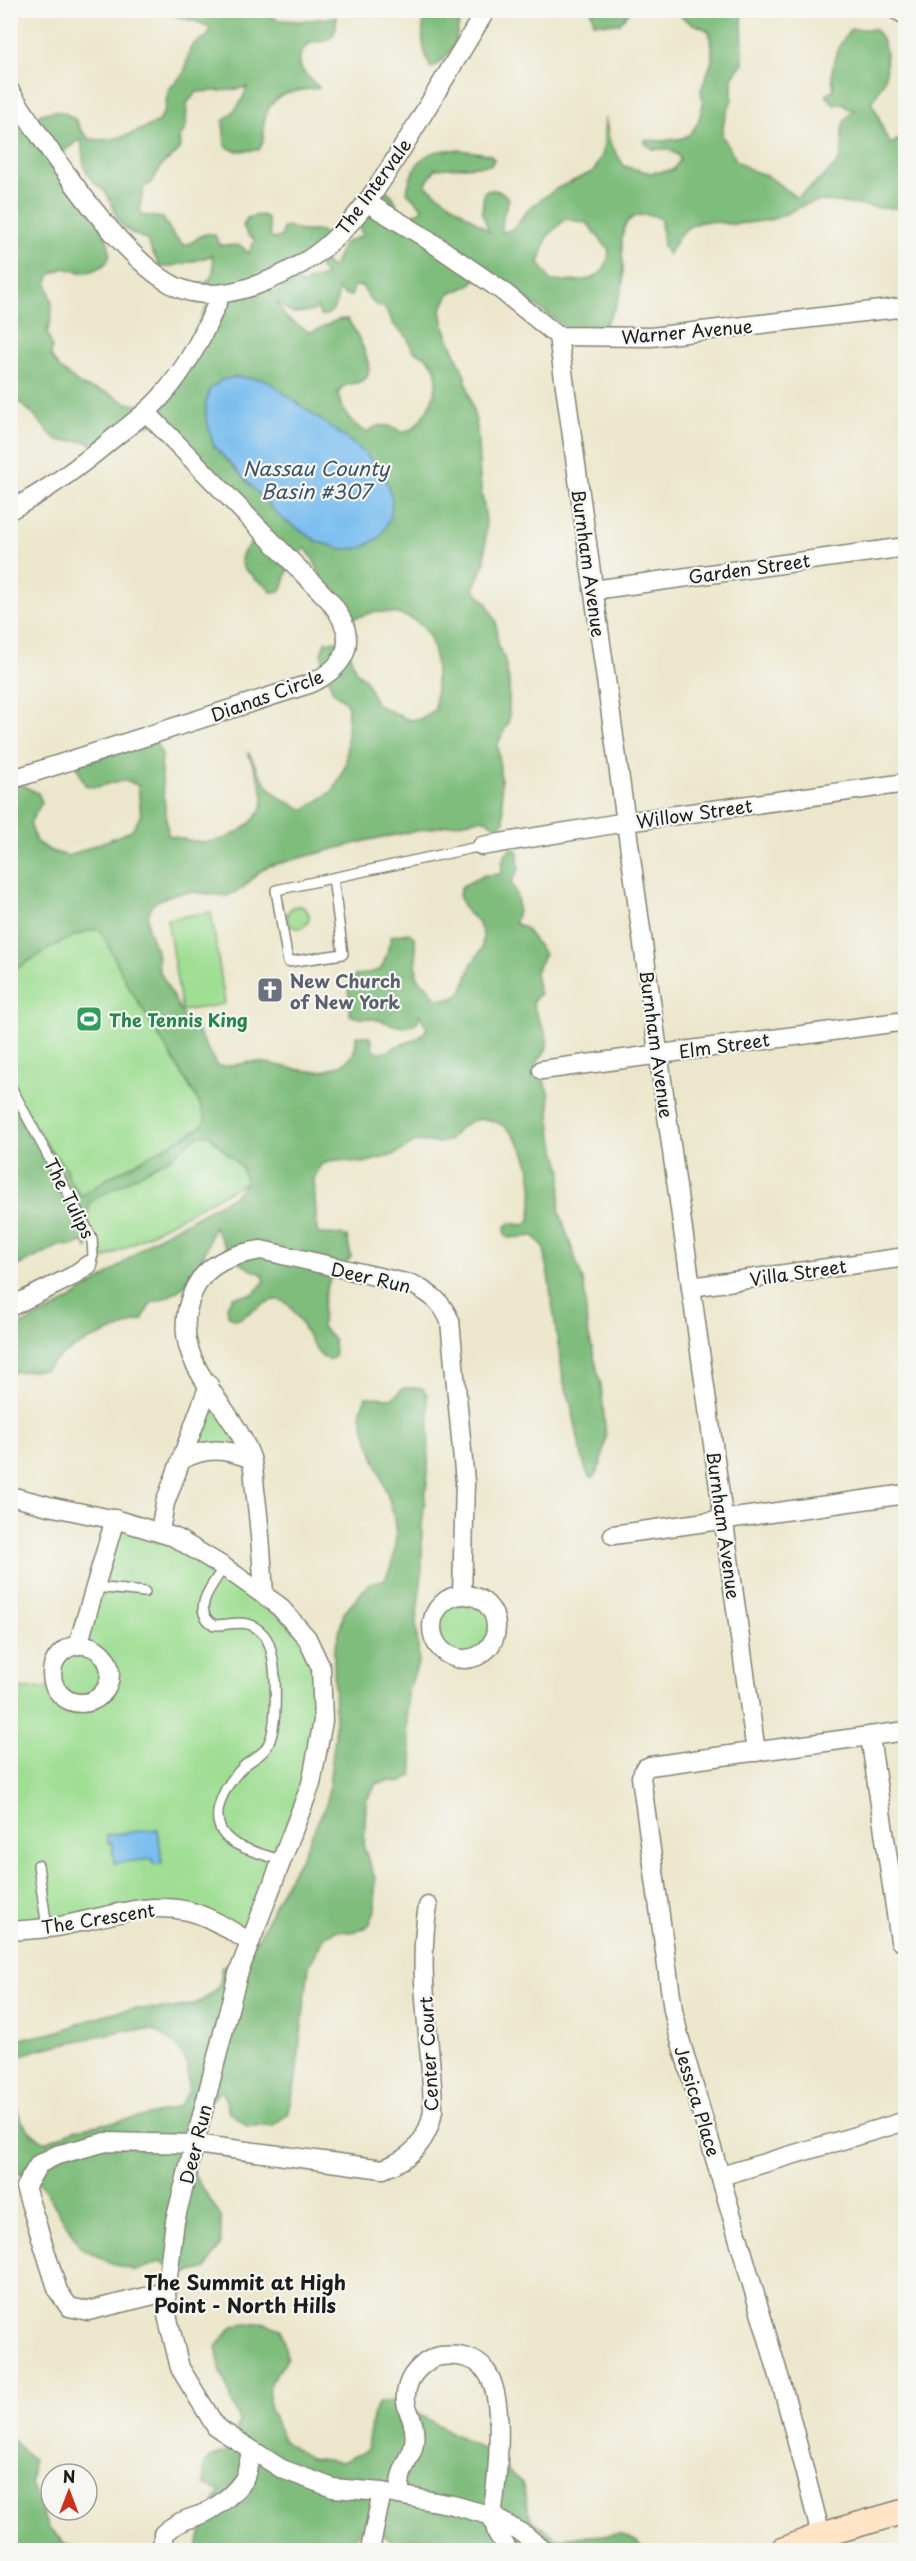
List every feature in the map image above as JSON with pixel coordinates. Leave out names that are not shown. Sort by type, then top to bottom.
[{"type":"street","name":"The Intervale","points":[[10,91],[81,194],[140,260],[161,278],[184,290],[221,294],[254,286],[294,268],[333,241],[383,178],[486,10]]},
{"type":"street","points":[[896,10],[906,15]]},
{"type":"street","points":[[366,202],[421,235],[501,290],[558,336]]},
{"type":"street","points":[[10,510],[66,476],[147,411],[161,397],[201,338],[221,294]]},
{"type":"street","name":"Warner Avenue","points":[[558,336],[651,337],[906,307]]},
{"type":"street","name":"Burnham Avenue","points":[[558,336],[756,1752]]},
{"type":"street","name":"Dianas Circle","points":[[10,780],[309,684],[334,670],[346,652],[347,633],[329,600],[147,411]]},
{"type":"street","name":"Garden Street","points":[[593,590],[906,547]]},
{"type":"street","name":"Willow Street","points":[[482,846],[626,822],[906,783]]},
{"type":"street","name":"Elm Street","points":[[542,1070],[906,1020]]},
{"type":"street","name":"Deer Run","points":[[264,1595],[261,1534],[251,1459],[232,1421],[188,1353],[184,1336],[186,1307],[197,1282],[210,1268],[238,1253],[261,1250],[303,1262],[414,1285],[436,1297],[444,1307],[450,1321],[465,1482],[462,1595]]},
{"type":"street","name":"Villa Street","points":[[691,1287],[906,1257]]},
{"type":"street","name":"The Tulips","points":[[10,1307],[73,1276],[88,1265]]},
{"type":"street","points":[[10,1496],[160,1531],[165,1503],[209,1385]]},
{"type":"street","points":[[181,1460],[198,1452],[221,1449],[251,1459]]},
{"type":"street","points":[[613,1535],[906,1494]]},
{"type":"street","points":[[78,1645],[115,1519]]},
{"type":"street","name":"Deer Run","points":[[160,1531],[224,1568],[283,1610],[307,1638],[321,1668],[323,1721],[311,1784],[238,1974],[175,2221],[166,2292],[167,2314],[180,2368],[216,2427],[282,2469],[333,2488],[391,2494],[453,2505],[492,2516],[525,2535],[543,2550]]},
{"type":"street","name":"Jessica Place","points":[[821,2535],[786,2400],[673,2010],[641,1777],[645,1768],[650,1766],[906,1731]]},
{"type":"street","points":[[870,1736],[900,1941]]},
{"type":"street","name":"Center Court","points":[[166,2292],[88,2311],[69,2307],[58,2290],[25,2187],[39,2164],[57,2155],[106,2142],[195,2144],[383,2169],[397,2164],[412,2154],[427,2135],[433,2111],[423,1979],[422,1937],[428,1906]]},
{"type":"street","name":"The Crescent","points":[[10,1931],[47,1928],[147,1908],[168,1908],[190,1911],[223,1926],[250,1942]]},
{"type":"street","points":[[720,2176],[906,2121]]},
{"type":"street","points":[[370,2550],[391,2494],[412,2456],[414,2427],[407,2412],[407,2387],[417,2369],[435,2357],[453,2355],[470,2359],[484,2368],[495,2397],[499,2453],[492,2516],[496,2533],[508,2550]]},
{"type":"street","points":[[163,2550],[163,2534],[170,2527],[214,2508],[244,2478],[251,2451]]},
{"type":"street","points":[[783,2550],[821,2535],[906,2511]]},
{"type":"lane","points":[[333,878],[344,954],[288,962],[276,890],[482,846]]},
{"type":"lane","name":"The Tulips","points":[[10,1085],[92,1238],[93,1256],[88,1265]]},
{"type":"lane","points":[[224,1568],[205,1597],[203,1608],[205,1615],[214,1624],[245,1624],[257,1628],[263,1634],[270,1647],[275,1689],[274,1733],[265,1749],[242,1767],[230,1782],[221,1797],[218,1818],[225,1835],[232,1841],[283,1861]]},
{"type":"lane","points":[[95,1587],[145,1592]]},
{"type":"lane","points":[[38,1864],[47,1928]]},
{"type":"green space","points":[[591,10],[630,11],[619,24],[594,23]]},
{"type":"green space","points":[[167,11],[260,11],[278,20],[301,21],[336,17],[336,27],[332,37],[323,42],[311,43],[301,55],[300,63],[303,71],[319,88],[284,94],[271,104],[264,122],[263,140],[259,150],[235,151],[225,146],[223,121],[238,106],[247,87],[197,92],[187,103],[186,127],[178,142],[181,142],[178,152],[163,164],[149,185],[144,186],[140,208],[141,215],[163,218],[173,235],[184,245],[192,243],[205,234],[210,234],[215,235],[219,244],[242,247],[248,254],[255,240],[248,235],[243,226],[247,218],[265,216],[269,221],[270,237],[275,239],[282,236],[283,228],[287,226],[300,231],[321,231],[325,237],[321,256],[329,267],[334,266],[343,245],[363,236],[357,222],[382,189],[391,194],[401,217],[407,219],[421,210],[422,207],[407,192],[411,175],[418,164],[437,151],[462,150],[491,155],[494,160],[491,165],[435,169],[425,185],[489,231],[482,213],[484,192],[494,190],[501,192],[509,199],[503,216],[502,233],[514,228],[528,209],[556,189],[594,171],[603,153],[605,117],[610,143],[624,166],[651,173],[673,170],[680,160],[678,155],[668,149],[652,149],[645,143],[645,140],[663,141],[683,138],[690,134],[698,123],[703,104],[701,90],[712,61],[709,31],[688,21],[678,11],[742,11],[743,63],[732,77],[732,99],[724,121],[722,135],[736,160],[751,170],[768,176],[797,198],[836,164],[842,150],[844,123],[855,110],[847,108],[844,103],[834,105],[826,95],[834,89],[833,65],[842,43],[851,29],[874,29],[884,45],[885,78],[871,103],[891,144],[897,140],[904,141],[905,205],[879,208],[824,201],[808,204],[768,220],[736,224],[699,223],[690,226],[682,233],[668,255],[663,246],[661,220],[651,215],[633,217],[623,231],[622,288],[615,307],[602,329],[568,329],[483,267],[474,281],[449,294],[441,310],[444,327],[465,376],[477,427],[480,481],[486,520],[485,562],[473,589],[486,602],[496,621],[498,646],[504,657],[509,682],[509,720],[498,744],[504,822],[497,827],[480,819],[369,840],[269,866],[259,872],[242,889],[227,896],[191,892],[174,894],[159,900],[151,906],[148,917],[148,930],[157,951],[159,970],[182,1014],[194,1025],[217,1066],[255,1062],[299,1070],[320,1071],[331,1069],[349,1058],[355,1049],[356,1036],[368,1036],[372,1040],[372,1048],[377,1052],[388,1052],[398,1045],[415,1040],[424,1033],[427,1027],[419,1014],[418,1021],[413,1025],[403,1027],[350,1015],[348,984],[355,976],[380,970],[392,936],[409,933],[415,938],[417,978],[437,999],[454,998],[463,990],[471,965],[482,949],[483,935],[478,922],[465,910],[459,895],[462,886],[485,875],[502,874],[502,863],[506,853],[513,848],[518,852],[519,869],[511,882],[518,902],[514,923],[525,928],[545,955],[536,973],[540,993],[533,1001],[546,1035],[547,1047],[537,1063],[549,1094],[551,1131],[562,1172],[559,1210],[584,1284],[587,1328],[601,1385],[606,1438],[601,1464],[593,1478],[588,1475],[584,1464],[572,1406],[564,1384],[544,1247],[534,1236],[508,1238],[505,1234],[505,1227],[510,1223],[524,1225],[530,1220],[532,1188],[528,1163],[519,1143],[511,1133],[502,1125],[491,1120],[481,1119],[470,1122],[450,1140],[439,1143],[417,1141],[394,1155],[363,1163],[334,1160],[321,1165],[314,1179],[317,1233],[347,1237],[351,1257],[334,1275],[325,1293],[322,1327],[334,1340],[335,1356],[329,1360],[321,1355],[296,1314],[282,1301],[269,1302],[236,1320],[228,1315],[227,1306],[233,1297],[253,1294],[265,1281],[262,1274],[245,1266],[232,1256],[214,1226],[205,1253],[194,1275],[177,1291],[151,1303],[142,1320],[89,1340],[62,1355],[44,1370],[11,1372],[11,1330],[58,1307],[108,1275],[151,1241],[234,1196],[246,1182],[242,1168],[209,1135],[199,1135],[171,1157],[90,1202],[88,1214],[90,1238],[87,1249],[84,1241],[72,1246],[61,1245],[11,1269],[10,1072],[13,1093],[49,1148],[66,1168],[68,1177],[81,1196],[108,1178],[198,1129],[205,1122],[205,1116],[196,1097],[127,984],[101,931],[98,929],[86,932],[64,941],[11,972],[11,786],[20,784],[38,793],[42,802],[30,823],[36,842],[51,851],[68,856],[131,831],[141,816],[138,786],[124,781],[98,787],[85,785],[76,765],[155,742],[162,755],[161,771],[168,835],[198,842],[216,841],[246,826],[257,816],[262,807],[263,794],[248,752],[273,792],[304,810],[334,790],[346,764],[348,707],[345,701],[333,692],[321,653],[325,642],[341,641],[350,655],[356,672],[365,679],[377,705],[409,720],[420,719],[435,710],[435,657],[425,629],[414,620],[398,614],[374,612],[355,617],[331,610],[316,566],[308,551],[303,548],[301,555],[289,569],[280,591],[271,592],[267,586],[254,579],[253,575],[242,565],[241,560],[250,544],[261,535],[169,431],[170,422],[141,427],[106,451],[85,441],[58,441],[26,408],[14,399],[11,400],[11,130],[32,123],[41,114],[54,111],[65,113],[76,120],[89,139],[98,140],[134,133],[159,121],[165,109],[168,90],[184,73],[190,49],[195,43],[208,36],[210,29],[200,23]],"holes":[[[81,139],[83,160],[88,175],[108,196],[124,228],[146,239],[160,267],[186,263],[212,255],[214,266],[212,275],[207,282],[197,286],[213,295],[161,397],[151,407],[127,403],[108,393],[82,386],[58,367],[51,356],[52,346],[47,332],[52,314],[51,296],[47,284],[50,275],[63,268],[82,272],[91,271],[102,266],[109,258],[109,247],[104,233],[64,169],[65,150]],[[565,219],[587,223],[609,250],[603,270],[581,281],[551,281],[539,263],[547,237]],[[319,262],[320,269],[326,276],[308,281],[303,285],[296,280],[290,280],[272,294],[272,284]],[[354,286],[362,286],[373,302],[384,307],[395,326],[407,337],[413,351],[423,355],[434,368],[435,392],[427,410],[412,429],[403,433],[385,425],[367,432],[356,426],[344,411],[338,393],[343,387],[363,380],[368,373],[363,348],[347,319],[336,320],[309,332],[286,318],[277,302],[291,313],[310,312],[318,308],[320,316],[329,313],[335,307],[338,289],[344,295],[351,296]]]},
{"type":"green space","points":[[425,11],[460,11],[458,30],[451,51],[431,68],[423,46]]},
{"type":"green space","name":"The Tennis King","points":[[103,899],[255,1177],[104,1259],[11,1088],[11,949]]},
{"type":"green space","points":[[298,906],[306,909],[309,917],[306,925],[298,928],[290,925],[287,917],[290,909]]},
{"type":"green space","points":[[211,912],[225,1004],[182,1011],[167,919]]},
{"type":"green space","points":[[209,1385],[251,1459],[192,1454]]},
{"type":"green space","points":[[403,1388],[422,1388],[427,1394],[429,1419],[428,1473],[422,1525],[422,1574],[416,1622],[419,1661],[407,1695],[407,1731],[413,1764],[412,1775],[403,1782],[388,1781],[376,1784],[366,1801],[364,1848],[375,1879],[375,1910],[369,1926],[353,1932],[336,1931],[325,1936],[309,1966],[295,2084],[287,2115],[273,2125],[247,2126],[229,2111],[222,2090],[189,2121],[184,2159],[221,2217],[221,2244],[207,2268],[185,2274],[160,2262],[136,2271],[112,2264],[80,2247],[42,2185],[11,2169],[11,2086],[21,2120],[31,2133],[46,2142],[76,2129],[141,2117],[180,2105],[188,2090],[188,2067],[178,2047],[154,2030],[126,2030],[36,2050],[18,2057],[11,2066],[11,2039],[56,2032],[114,2012],[176,2007],[199,2002],[217,1988],[221,1979],[221,1967],[235,1961],[259,1937],[281,1891],[302,1856],[327,1802],[335,1736],[334,1652],[344,1613],[368,1585],[385,1579],[393,1560],[396,1542],[395,1523],[362,1421],[362,1407],[366,1397],[393,1398]]},
{"type":"green space","points":[[115,1519],[174,1537],[307,1638],[323,1721],[250,1942],[190,1911],[11,1931],[10,1689],[55,1688],[53,1667],[65,1651],[78,1645]]},
{"type":"green space","points":[[464,1595],[476,1597],[487,1604],[494,1615],[496,1627],[494,1639],[487,1650],[476,1657],[464,1659],[452,1657],[441,1650],[434,1639],[432,1627],[434,1615],[441,1604],[452,1597]]},
{"type":"green space","points":[[262,2322],[281,2329],[287,2359],[270,2382],[269,2407],[284,2441],[309,2458],[342,2462],[367,2450],[372,2416],[379,2402],[394,2401],[482,2449],[522,2483],[531,2519],[557,2538],[620,2534],[638,2542],[643,2550],[453,2550],[434,2538],[410,2538],[397,2550],[389,2550],[391,2539],[367,2525],[341,2550],[198,2550],[201,2533],[220,2491],[205,2486],[203,2468],[208,2459],[228,2451],[240,2421],[221,2372],[216,2347],[233,2326]]},
{"type":"green space","points":[[11,2438],[33,2460],[31,2484],[39,2505],[39,2522],[46,2522],[48,2528],[66,2544],[82,2548],[79,2550],[12,2550]]},
{"type":"water","name":"Nassau County Basin #307","points":[[235,377],[266,380],[363,451],[384,474],[392,499],[391,516],[380,537],[362,548],[343,549],[318,542],[281,518],[214,446],[206,419],[206,402],[210,389],[222,380]]},
{"type":"water","points":[[158,1829],[162,1863],[154,1864],[153,1859],[114,1863],[112,1843],[108,1843],[107,1835]]},
{"type":"place","name":"New Church of New York","points":[[270,990]]},
{"type":"place","name":"The Tennis King","points":[[89,1019]]},
{"type":"district","name":"The Summit at High Point - North Hills","points":[[245,2294]]}]
